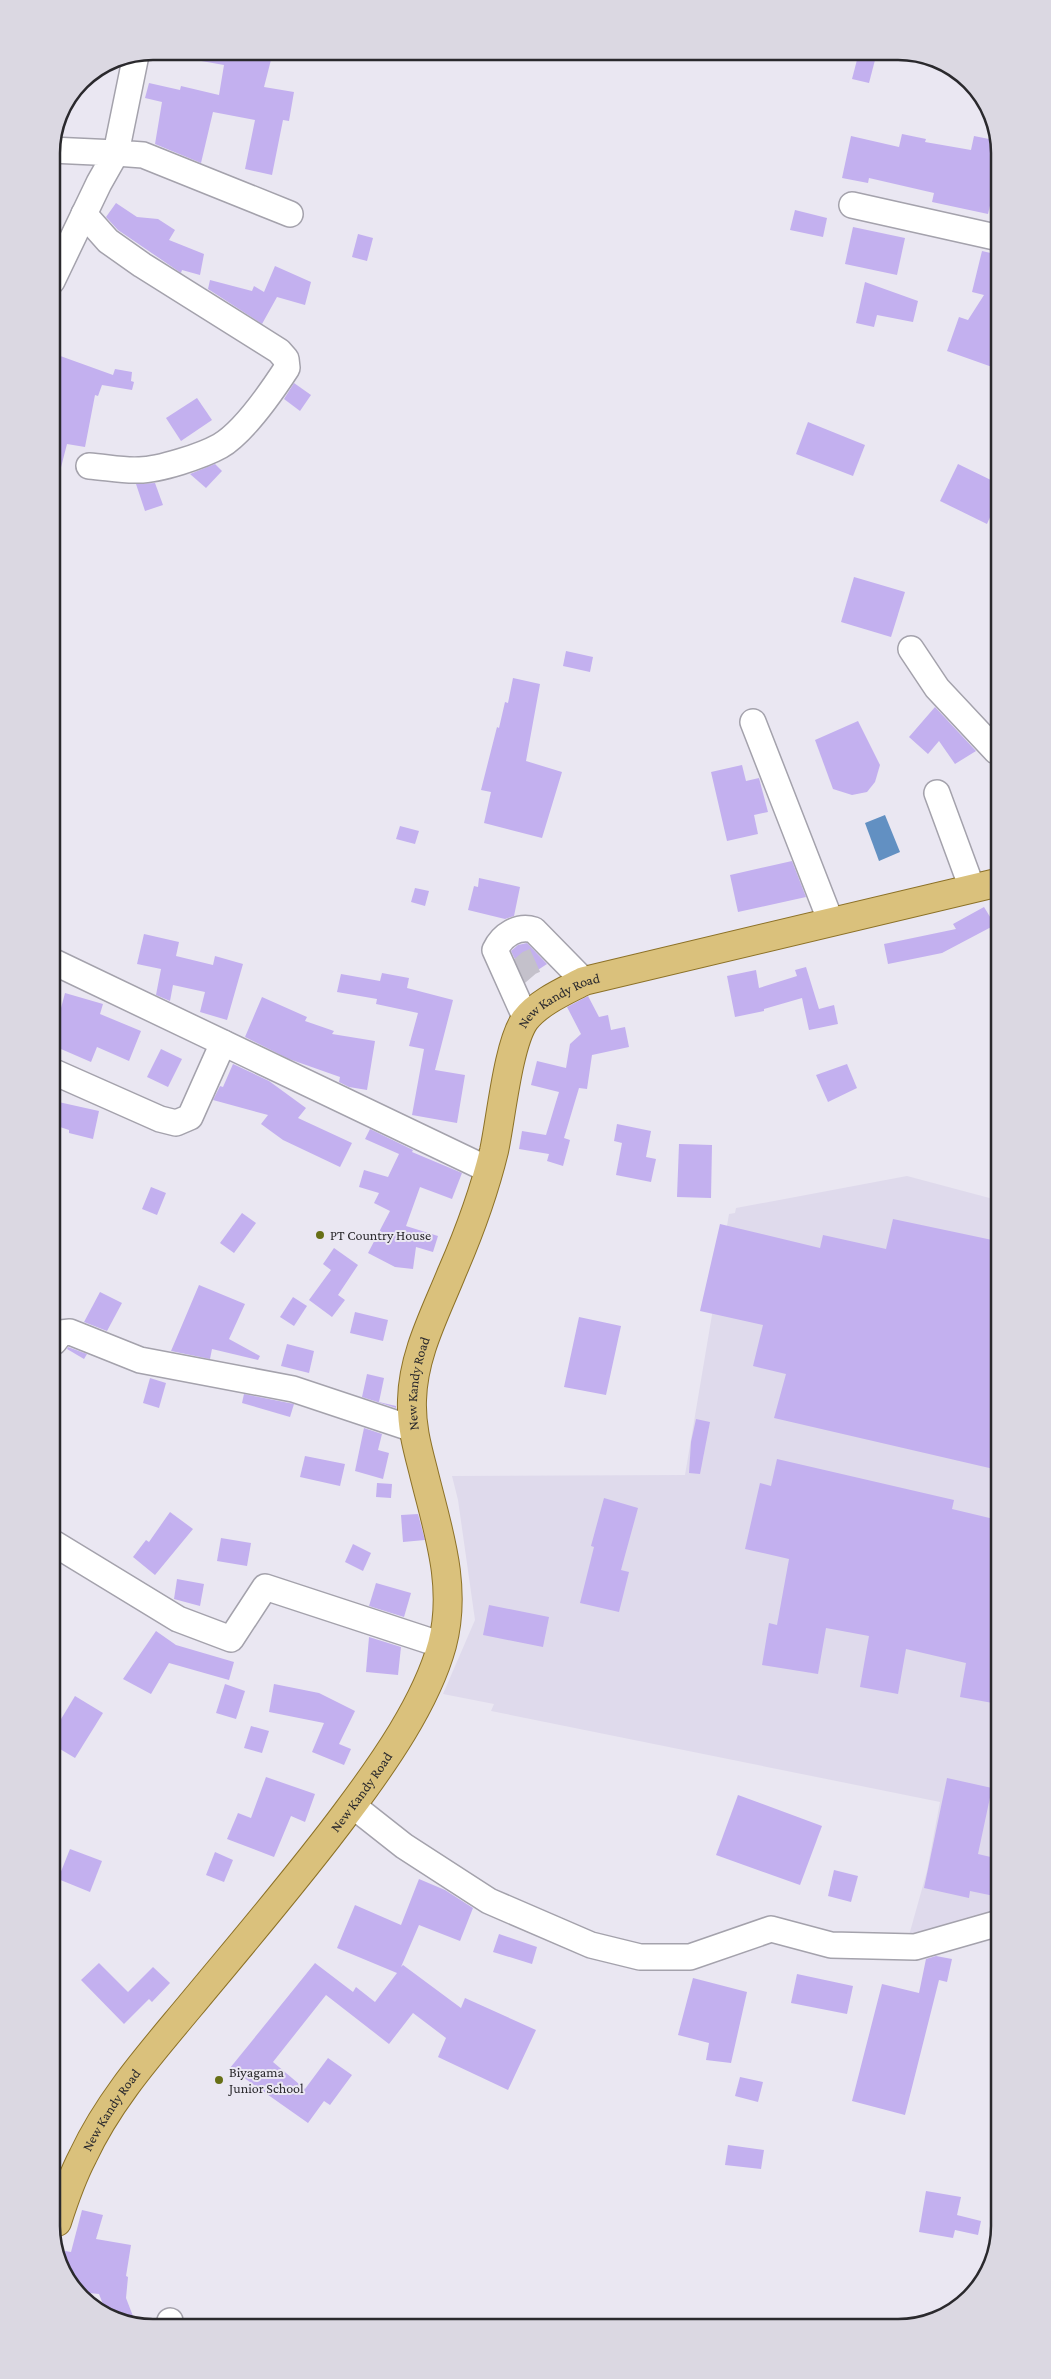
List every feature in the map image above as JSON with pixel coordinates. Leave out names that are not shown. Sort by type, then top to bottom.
[{"type":"main road","name":"New Kandy Road","points":[[60,2214],[82,2157],[98,2128],[133,2077],[317,1852],[384,1761],[409,1719],[442,1645],[448,1616],[446,1568],[413,1429],[412,1400],[420,1348],[466,1240],[489,1170],[510,1064],[519,1031],[526,1020],[537,1009],[584,981],[674,958],[984,886]]},
{"type":"street","points":[[60,264],[116,153],[135,62]]},
{"type":"street","points":[[60,150],[143,155],[290,214]]},
{"type":"street","points":[[852,205],[991,236]]},
{"type":"street","points":[[84,214],[108,240],[142,265],[279,351],[286,359],[287,368],[266,399],[242,426],[220,446],[170,465],[139,470],[89,466]]},
{"type":"street","points":[[912,649],[937,688],[991,746]]},
{"type":"street","points":[[753,722],[831,922]]},
{"type":"street","points":[[937,793],[984,886]]},
{"type":"street","points":[[526,1020],[513,980],[495,950],[500,940],[515,930],[527,928],[534,930],[553,955],[584,981]]},
{"type":"street","points":[[60,965],[489,1170]]},
{"type":"street","points":[[60,1075],[160,1119],[176,1123],[190,1117],[223,1043]]},
{"type":"street","points":[[60,1334],[70,1332],[140,1360],[292,1389],[413,1429]]},
{"type":"street","points":[[60,1547],[178,1619],[232,1639],[265,1587],[442,1645]]},
{"type":"street","points":[[352,1805],[404,1846],[488,1901],[591,1946],[640,1957],[690,1957],[771,1929],[831,1945],[915,1947],[991,1925]]},
{"type":"shaded area","points":[[907,1176],[991,1198],[991,1923],[908,1939],[927,1871],[940,1802],[491,1711],[494,1704],[443,1694],[475,1620],[458,1500],[452,1476],[685,1475],[729,1214],[735,1213],[736,1208]]},
{"type":"water","points":[[885,815],[900,852],[879,861],[865,823]]},
{"type":"building","points":[[196,60],[271,60],[264,87],[294,92],[289,121],[283,120],[272,175],[245,169],[255,120],[213,112],[201,163],[155,144],[162,102],[145,98],[149,83],[180,90],[181,86],[219,95],[224,65]]},
{"type":"building","points":[[857,60],[875,60],[869,83],[852,79]]},
{"type":"building","points":[[902,134],[926,139],[925,142],[971,150],[974,136],[990,139],[991,202],[988,214],[932,202],[934,193],[869,178],[868,183],[842,178],[851,136],[899,147]]},
{"type":"building","points":[[116,203],[137,217],[158,219],[175,230],[169,240],[204,254],[200,275],[182,270],[181,273],[118,230],[106,217]]},
{"type":"building","points":[[795,210],[827,218],[823,237],[790,230]]},
{"type":"building","points":[[853,227],[905,238],[897,275],[845,264]]},
{"type":"building","points":[[358,234],[373,238],[367,261],[352,257]]},
{"type":"building","points":[[982,251],[991,253],[991,367],[947,351],[959,317],[968,320],[984,295],[972,292]]},
{"type":"building","points":[[275,266],[311,282],[305,305],[277,297],[262,324],[208,289],[210,280],[252,291],[254,286],[264,292]]},
{"type":"building","points":[[865,282],[918,301],[913,322],[877,315],[874,327],[856,323]]},
{"type":"building","points":[[60,356],[113,375],[115,369],[132,372],[131,381],[134,382],[132,390],[102,385],[98,396],[95,395],[85,447],[67,444],[60,471]]},
{"type":"building","points":[[294,383],[311,395],[300,411],[284,399]]},
{"type":"building","points":[[197,398],[212,420],[181,441],[166,418]]},
{"type":"building","points":[[808,422],[865,445],[853,476],[796,454]]},
{"type":"building","points":[[215,464],[222,471],[206,488],[190,474]]},
{"type":"building","points":[[958,464],[991,480],[991,515],[987,524],[940,501]]},
{"type":"building","points":[[155,483],[163,505],[145,511],[136,484]]},
{"type":"building","points":[[854,577],[905,592],[891,637],[841,622]]},
{"type":"building","points":[[566,651],[593,657],[590,672],[563,666]]},
{"type":"building","points":[[513,678],[540,684],[526,761],[562,772],[542,838],[484,823],[491,792],[481,790],[497,727],[499,728],[505,702],[508,703]]},
{"type":"building","points":[[935,707],[976,751],[955,764],[939,741],[928,754],[909,737]]},
{"type":"building","points":[[858,721],[880,765],[875,782],[867,792],[852,795],[833,789],[815,740]]},
{"type":"building","points":[[742,765],[746,781],[759,778],[768,812],[754,815],[758,834],[727,841],[711,772]]},
{"type":"building","points":[[400,826],[419,831],[415,844],[396,839]]},
{"type":"building","points":[[792,861],[806,897],[738,912],[730,875]]},
{"type":"building","points":[[479,878],[520,887],[514,916],[505,919],[468,910],[474,886],[478,887]]},
{"type":"building","points":[[415,888],[429,891],[425,906],[411,902]]},
{"type":"building","points":[[984,907],[991,918],[991,927],[942,953],[888,964],[884,944],[956,929],[953,924]]},
{"type":"building","points":[[144,934],[179,942],[176,956],[213,965],[215,956],[243,964],[227,1020],[200,1012],[205,992],[173,985],[170,1001],[156,995],[161,969],[137,964]]},
{"type":"building","points":[[527,943],[547,964],[524,979],[511,951],[518,945]]},
{"type":"building","points":[[806,967],[819,1009],[834,1005],[838,1024],[809,1030],[802,998],[764,1009],[764,1011],[735,1017],[727,976],[756,970],[759,988],[797,976],[795,970]]},
{"type":"building","points":[[382,973],[409,978],[407,988],[453,1000],[435,1070],[465,1075],[457,1123],[412,1115],[424,1049],[409,1046],[418,1013],[376,1004],[377,999],[337,992],[341,974],[380,981]]},
{"type":"building","points":[[65,993],[103,1004],[100,1014],[141,1031],[129,1061],[97,1047],[91,1062],[60,1049],[61,1008]]},
{"type":"building","points":[[588,996],[599,1017],[608,1015],[611,1030],[625,1027],[629,1047],[592,1055],[587,1089],[579,1088],[564,1138],[570,1140],[563,1166],[547,1161],[549,1154],[519,1149],[522,1131],[546,1135],[559,1092],[531,1085],[537,1061],[566,1068],[570,1044],[581,1034],[567,1007]]},
{"type":"building","points":[[262,997],[307,1017],[305,1021],[334,1031],[332,1034],[375,1041],[367,1090],[349,1087],[339,1082],[340,1077],[289,1059],[245,1037]]},
{"type":"building","points":[[161,1049],[182,1059],[168,1087],[147,1077]]},
{"type":"building","points":[[233,1064],[269,1081],[306,1108],[298,1118],[352,1143],[340,1167],[283,1140],[261,1124],[268,1115],[213,1100],[220,1086],[223,1087]]},
{"type":"building","points":[[847,1064],[857,1088],[828,1102],[816,1075]]},
{"type":"building","points":[[60,1102],[99,1111],[93,1139],[69,1133],[69,1130],[60,1127]]},
{"type":"building","points":[[617,1124],[651,1131],[646,1157],[656,1159],[651,1182],[616,1175],[622,1143],[614,1141]]},
{"type":"building","points":[[370,1129],[413,1150],[412,1152],[462,1173],[452,1199],[420,1187],[406,1226],[438,1236],[433,1252],[416,1247],[413,1269],[395,1267],[368,1253],[390,1211],[374,1203],[379,1193],[359,1187],[364,1170],[388,1177],[399,1154],[365,1139]]},
{"type":"building","points":[[679,1144],[712,1145],[711,1198],[677,1197]]},
{"type":"building","points":[[151,1187],[166,1193],[157,1215],[142,1209]]},
{"type":"building","points":[[242,1213],[256,1223],[234,1253],[220,1243]]},
{"type":"building","points":[[893,1219],[991,1240],[991,1468],[774,1418],[786,1374],[753,1366],[763,1325],[700,1311],[720,1224],[820,1248],[823,1235],[886,1249]]},
{"type":"building","points":[[334,1248],[358,1265],[338,1295],[345,1300],[332,1317],[309,1300],[331,1270],[323,1264]]},
{"type":"building","points":[[199,1285],[245,1304],[229,1339],[260,1356],[258,1360],[212,1349],[210,1359],[171,1351]]},
{"type":"building","points":[[100,1292],[122,1303],[107,1331],[84,1322]]},
{"type":"building","points":[[293,1297],[307,1306],[294,1326],[280,1317]]},
{"type":"building","points":[[355,1312],[388,1320],[383,1341],[350,1333]]},
{"type":"building","points":[[579,1317],[621,1326],[606,1395],[564,1387]]},
{"type":"building","points":[[287,1344],[314,1351],[309,1373],[281,1366]]},
{"type":"building","points":[[68,1347],[87,1354],[84,1359],[67,1349]]},
{"type":"building","points":[[367,1374],[384,1378],[379,1402],[396,1406],[396,1408],[362,1397]]},
{"type":"building","points":[[150,1378],[166,1383],[159,1408],[143,1403]]},
{"type":"building","points":[[244,1394],[294,1404],[290,1417],[242,1403]]},
{"type":"building","points":[[696,1419],[710,1422],[700,1474],[689,1473],[691,1442]]},
{"type":"building","points":[[364,1428],[382,1434],[378,1450],[389,1453],[383,1479],[355,1471]]},
{"type":"building","points":[[305,1456],[345,1464],[340,1486],[300,1477]]},
{"type":"building","points":[[777,1459],[954,1500],[952,1509],[991,1518],[991,1703],[960,1697],[966,1663],[906,1649],[898,1694],[860,1687],[869,1636],[826,1628],[818,1674],[762,1665],[769,1623],[777,1625],[789,1559],[745,1549],[760,1483],[771,1486]]},
{"type":"building","points":[[377,1483],[392,1484],[391,1498],[376,1497]]},
{"type":"building","points":[[604,1498],[638,1508],[621,1570],[629,1572],[619,1612],[580,1603],[594,1547],[591,1546]]},
{"type":"building","points":[[170,1512],[193,1529],[155,1575],[133,1557],[146,1540],[149,1542]]},
{"type":"building","points":[[418,1514],[425,1540],[403,1542],[401,1515]]},
{"type":"building","points":[[221,1538],[251,1543],[247,1566],[217,1561]]},
{"type":"building","points":[[353,1544],[371,1553],[363,1571],[345,1562]]},
{"type":"building","points":[[177,1579],[204,1584],[200,1606],[174,1599]]},
{"type":"building","points":[[376,1583],[411,1593],[404,1617],[369,1606]]},
{"type":"building","points":[[489,1605],[549,1617],[543,1647],[483,1635]]},
{"type":"building","points":[[156,1631],[176,1645],[234,1662],[229,1680],[169,1663],[151,1694],[123,1679]]},
{"type":"building","points":[[369,1637],[401,1647],[398,1675],[366,1672]]},
{"type":"building","points":[[225,1684],[245,1691],[236,1719],[216,1713]]},
{"type":"building","points":[[274,1684],[319,1693],[355,1711],[339,1744],[351,1749],[344,1765],[312,1752],[324,1723],[269,1712]]},
{"type":"building","points":[[75,1696],[103,1713],[75,1758],[60,1749],[60,1721]]},
{"type":"building","points":[[251,1726],[269,1731],[262,1753],[244,1748]]},
{"type":"building","points":[[266,1777],[315,1794],[305,1822],[291,1816],[274,1857],[227,1839],[238,1813],[251,1818]]},
{"type":"building","points":[[947,1778],[991,1788],[978,1854],[991,1857],[991,1895],[970,1891],[969,1898],[924,1888]]},
{"type":"building","points":[[738,1795],[822,1826],[800,1885],[716,1855]]},
{"type":"building","points":[[70,1849],[102,1861],[90,1892],[60,1880],[60,1874]]},
{"type":"building","points":[[215,1852],[233,1860],[224,1882],[206,1875]]},
{"type":"building","points":[[834,1870],[858,1876],[851,1902],[828,1896]]},
{"type":"building","points":[[419,1879],[445,1890],[473,1908],[460,1941],[419,1925],[401,1967],[403,1965],[461,2008],[465,1998],[536,2030],[508,2090],[438,2057],[446,2038],[413,2013],[389,2044],[326,1995],[273,2062],[305,2089],[328,2058],[352,2075],[330,2105],[324,2101],[308,2123],[230,2068],[315,1963],[353,1992],[356,1987],[375,2002],[397,1973],[337,1948],[355,1905],[401,1925]]},
{"type":"building","points":[[499,1934],[537,1947],[532,1964],[493,1952]]},
{"type":"building","points":[[936,1956],[952,1959],[947,1982],[939,1980],[905,2115],[852,2101],[882,1984],[919,1993],[926,1959]]},
{"type":"building","points":[[99,1963],[128,1992],[153,1967],[170,1983],[152,2002],[149,1999],[124,2024],[81,1980]]},
{"type":"building","points":[[797,1974],[853,1986],[847,2014],[791,2003]]},
{"type":"building","points":[[693,1978],[747,1992],[731,2063],[706,2060],[709,2043],[678,2035]]},
{"type":"building","points":[[740,2077],[763,2082],[758,2102],[735,2096]]},
{"type":"building","points":[[728,2145],[764,2150],[761,2169],[725,2165]]},
{"type":"building","points":[[926,2191],[961,2197],[957,2215],[981,2221],[978,2235],[955,2230],[953,2238],[919,2232]]},
{"type":"building","points":[[82,2210],[103,2215],[96,2239],[131,2245],[126,2276],[128,2277],[126,2298],[133,2317],[117,2312],[103,2305],[99,2294],[87,2292],[72,2272],[65,2256],[65,2251],[71,2252]]},
{"type":"tunnel","points":[[515,975],[529,963],[547,955]]},
{"type":"place","name":"PT Country House","points":[[320,1235]]},
{"type":"place","name":"Biyagama Junior School","points":[[219,2080]]}]
